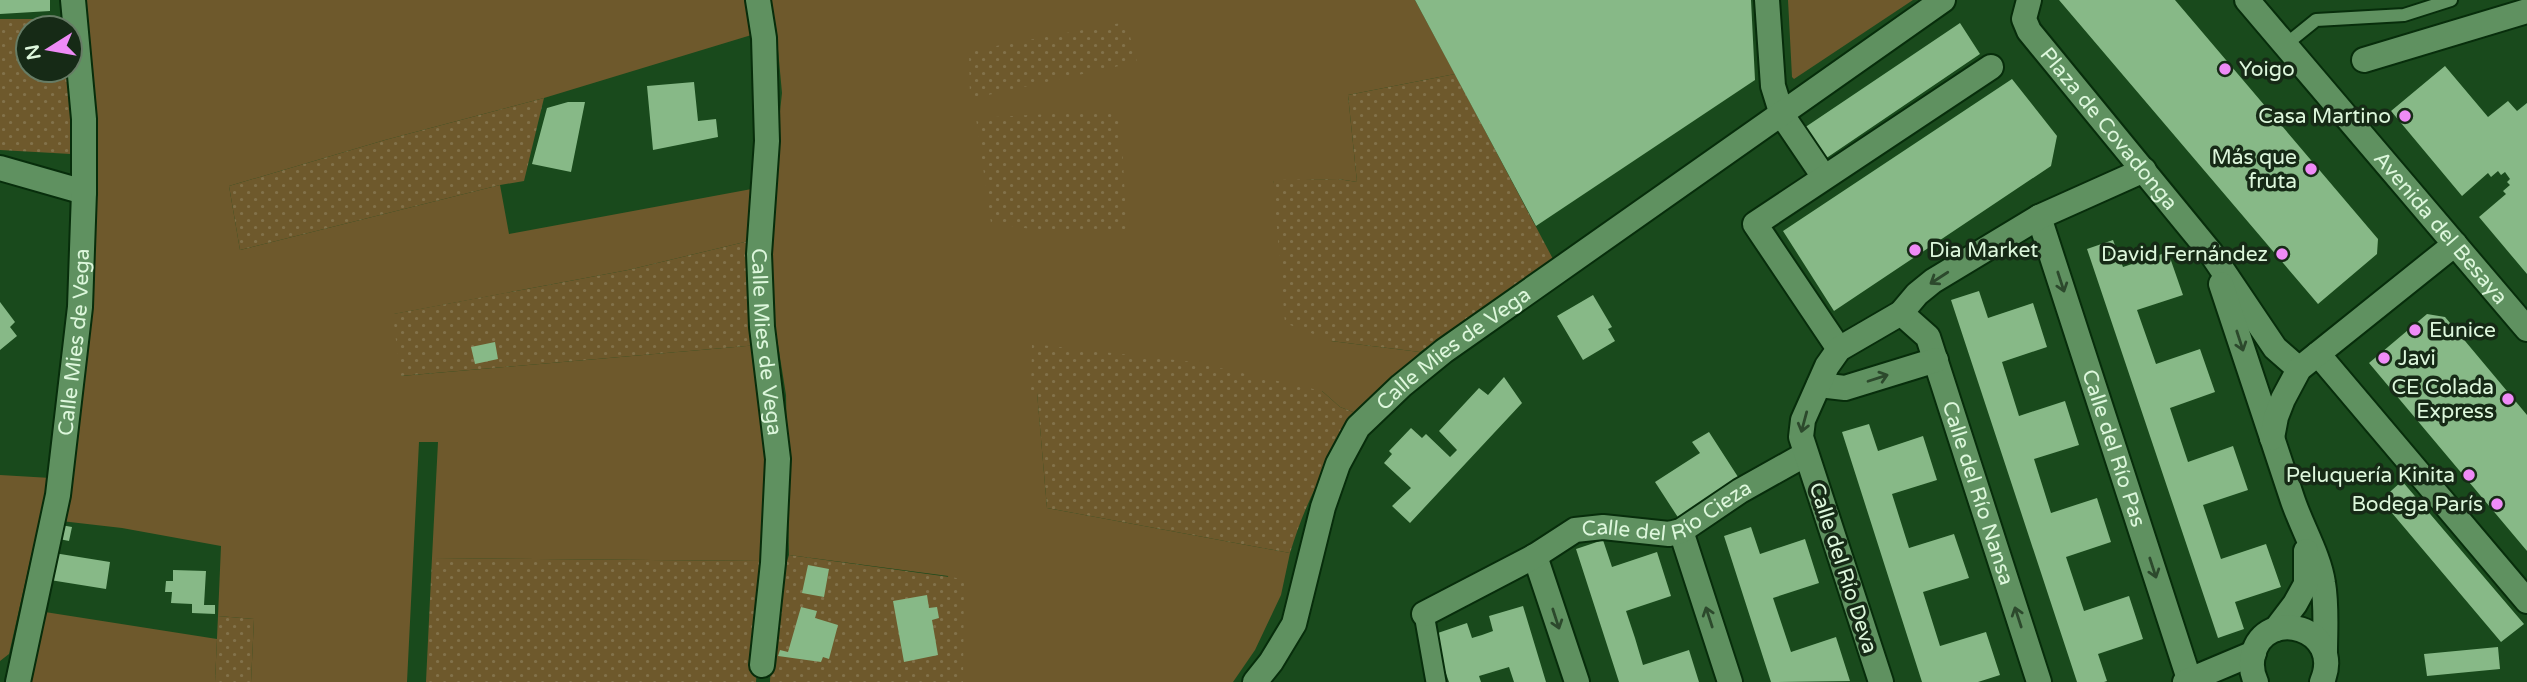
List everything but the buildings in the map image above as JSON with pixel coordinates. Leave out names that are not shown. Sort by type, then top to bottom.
[{"type":"street","name":"Calle Mies de Vega","points":[[18,682],[58,495],[80,307],[84,192],[83,119],[73,0]]},
{"type":"street","name":"Calle Mies de Vega","points":[[758,0],[764,38],[767,141],[759,254],[761,302],[778,459],[773,563],[762,674]]},
{"type":"street","points":[[1767,0],[1773,86],[1782,115],[1824,177]]},
{"type":"street","name":"Calle Mies de Vega","points":[[1255,682],[1271,662],[1294,624],[1323,507],[1338,464],[1358,427],[1401,386],[1444,351],[1943,0]]},
{"type":"street","name":"Plaza de Covadonga","points":[[2029,0],[2024,19],[2029,31],[2211,253],[2275,348],[2309,361],[2527,601]]},
{"type":"street","name":"Avenida del Besaya","points":[[2247,0],[2527,329]]},
{"type":"street","points":[[2364,60],[2527,11]]},
{"type":"street","points":[[1839,349],[1755,224],[1991,67]]},
{"type":"street","points":[[0,168],[84,192]]},
{"type":"street","points":[[1805,454],[1801,437],[1803,420],[1839,349],[1901,313],[1917,294],[1933,281],[2039,217],[2144,170]]},
{"type":"street","name":"Calle del Río Pas","points":[[2039,217],[2187,681]]},
{"type":"street","points":[[2273,438],[2276,417],[2283,399],[2309,361],[2455,244]]},
{"type":"street","name":"Plaza de Covadonga","points":[[2211,253],[2323,581],[2326,672],[2322,682]]},
{"type":"street","name":"Calle del Río Nansa","points":[[1901,313],[1928,337],[2039,682]]},
{"type":"street","points":[[1819,385],[1845,388],[1936,360]]},
{"type":"street","name":"Calle del Río Cieza","points":[[1424,614],[1535,556],[1575,530],[1603,527],[1669,534],[1681,531],[1740,491],[1805,454]]},
{"type":"street","name":"Calle del Río Deva","points":[[1805,454],[1881,682]]},
{"type":"street","points":[[1681,531],[1730,682]]},
{"type":"street","name":"Plaza de Covadonga","points":[[2254,653],[2258,643],[2266,634],[2276,629],[2295,604],[2306,584],[2306,537]]},
{"type":"street","points":[[1535,556],[1577,682]]},
{"type":"street","points":[[1424,614],[1436,682]]},
{"type":"street","points":[[2276,629],[2300,628],[2320,642],[2325,653]]},
{"type":"street","points":[[2187,681],[2254,653]]},
{"type":"street","points":[[2254,653],[2252,665],[2256,682]]},
{"type":"lane","points":[[2285,45],[2316,20],[2404,15],[2451,0]]},
{"type":"shaded area","points":[[78,0],[752,0],[758,33],[544,98],[385,140],[229,186],[240,250],[500,185],[509,234],[757,188],[753,240],[628,270],[394,314],[401,376],[758,345],[769,454],[764,561],[432,558],[438,442],[419,442],[407,682],[251,682],[254,619],[218,616],[221,546],[122,528],[61,521],[81,409],[87,344],[80,84],[84,84],[84,14],[78,14]]},
{"type":"shaded area","points":[[771,0],[1415,0],[1455,74],[1348,95],[1357,182],[1338,179],[1273,181],[1331,341],[1420,352],[1361,415],[1340,407],[1322,391],[1037,392],[1047,508],[1290,553],[1281,595],[1255,650],[1233,682],[963,682],[948,576],[789,555],[786,395],[772,307],[767,230],[782,93]]},
{"type":"shaded area","points":[[1788,0],[1913,0],[1794,79]]},
{"type":"shaded area","points":[[0,19],[14,19],[14,84],[70,84],[71,154],[0,150]]},
{"type":"shaded area","points":[[1126,22],[1137,62],[970,99],[969,51]]},
{"type":"shaded area","points":[[1455,74],[1553,259],[1420,352],[1331,341],[1285,323],[1273,180],[1338,179],[1357,182],[1348,95]]},
{"type":"shaded area","points":[[544,98],[524,181],[240,250],[229,186],[385,140]]},
{"type":"shaded area","points":[[1120,110],[1127,232],[1051,232],[991,223],[976,118]]},
{"type":"shaded area","points":[[753,240],[758,345],[400,376],[393,314],[628,270]]},
{"type":"shaded area","points":[[1032,344],[1193,362],[1322,391],[1340,407],[1361,415],[1319,481],[1303,514],[1290,553],[1047,508],[1037,393],[1031,390]]},
{"type":"shaded area","points":[[0,475],[51,478],[9,654],[0,661]]},
{"type":"shaded area","points":[[789,555],[964,579],[963,682],[770,682],[771,665],[776,665],[780,583]]},
{"type":"shaded area","points":[[432,558],[764,561],[756,682],[426,682]]},
{"type":"shaded area","points":[[45,612],[217,639],[215,682],[31,682]]},
{"type":"shaded area","points":[[218,616],[254,619],[251,682],[215,682]]},
{"type":"place","name":"Yoigo","points":[[2225,69]]},
{"type":"place","name":"Casa Martino","points":[[2405,116]]},
{"type":"place","name":"Más que fruta","points":[[2311,169]]},
{"type":"place","name":"Dia Market","points":[[1915,250]]},
{"type":"place","name":"David Fernández","points":[[2282,254]]},
{"type":"place","name":"Eunice","points":[[2415,330]]},
{"type":"place","name":"Javi","points":[[2384,358]]},
{"type":"place","name":"CE Colada Express","points":[[2508,399]]},
{"type":"place","name":"Peluquería Kinita","points":[[2469,475]]},
{"type":"place","name":"Bodega París","points":[[2497,504]]}]
